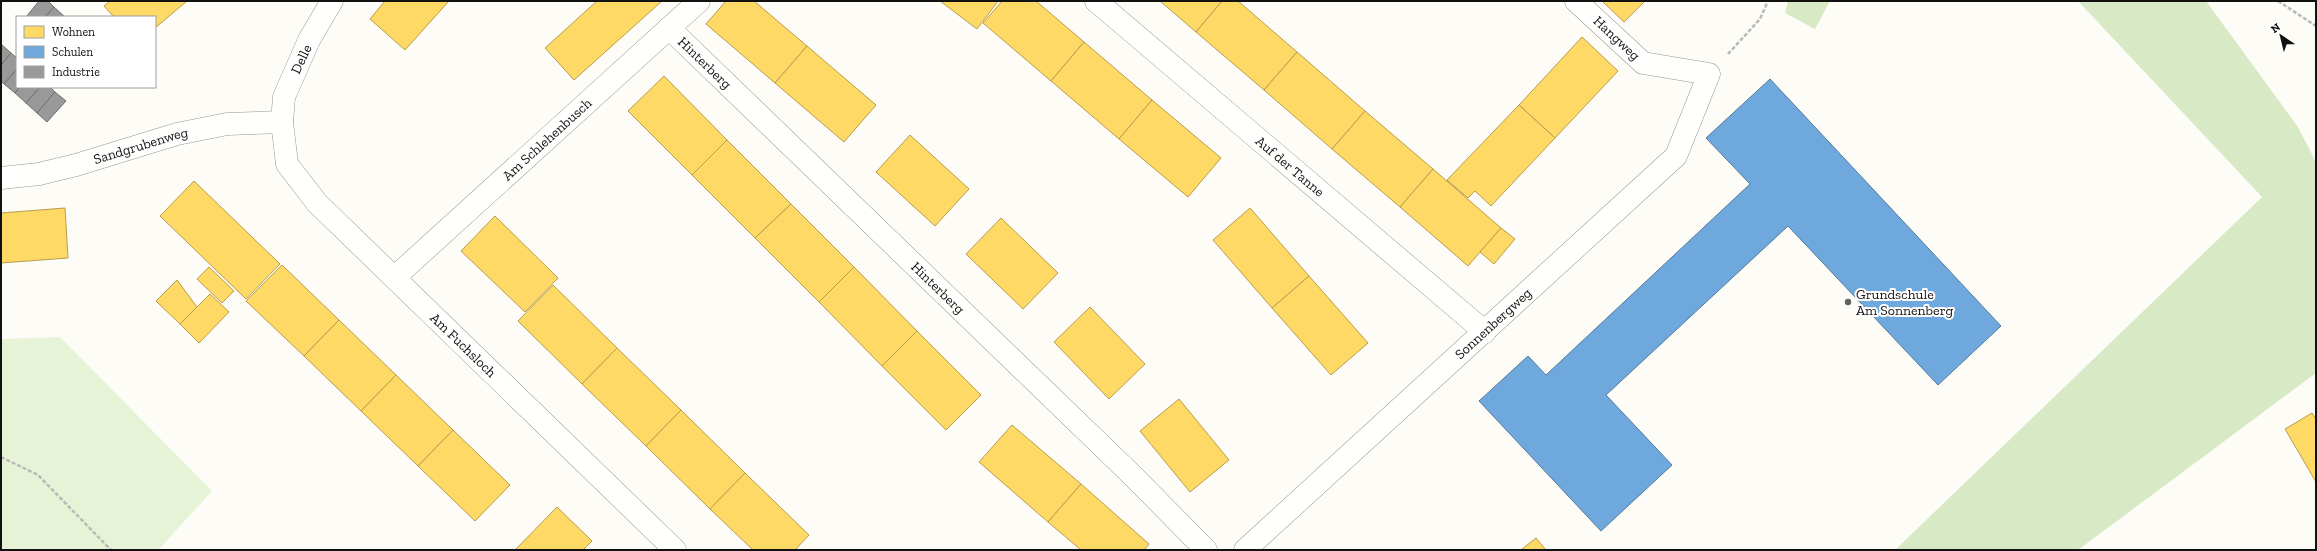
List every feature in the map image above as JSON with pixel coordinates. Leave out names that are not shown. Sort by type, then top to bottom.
[{"type":"street","name":"Delle","points":[[282,122],[284,97],[309,40],[332,1]]},
{"type":"street","name":"Am Schlehenbusch","points":[[395,277],[699,1]]},
{"type":"street","name":"Auf der Tanne","points":[[1096,1],[1485,332]]},
{"type":"street","name":"Hangweg","points":[[1576,1],[1643,63],[1709,74]]},
{"type":"street","name":"Hinterberg","points":[[669,28],[1121,464],[1206,550]]},
{"type":"street","name":"Sonnenbergweg","points":[[1245,550],[1676,156],[1709,74]]},
{"type":"street","name":"Sandgrubenweg","points":[[1,178],[38,174],[76,165],[177,134],[227,124],[282,122]]},
{"type":"street","name":"Am Fuchsloch","points":[[282,122],[287,164],[302,186],[675,550]]},
{"type":"path","points":[[1709,74],[1760,19],[1768,1]]},
{"type":"path","points":[[2278,1],[2316,26]]},
{"type":"path","points":[[1,457],[38,475],[111,550]]},
{"type":"green space","points":[[1788,1],[1830,1],[1815,29],[1785,13]]},
{"type":"green space","points":[[2078,1],[2206,1],[2298,127],[2316,162],[2316,373],[2078,550],[1895,550],[2262,197]]},
{"type":"green space","points":[[60,337],[212,491],[158,550],[1,550],[1,339]]},
{"type":"building: Wohnen","points":[[110,1],[187,1],[156,27],[156,16],[113,16],[104,6]]},
{"type":"building: Wohnen","points":[[385,1],[449,1],[405,50],[370,19]]},
{"type":"building: Wohnen","points":[[597,1],[662,1],[574,80],[545,48]]},
{"type":"building: Wohnen","points":[[726,1],[754,1],[807,46],[775,83],[706,24]]},
{"type":"building: Wohnen","points":[[940,1],[998,1],[977,29]]},
{"type":"building: Wohnen","points":[[1002,1],[1036,1],[1084,42],[1051,81],[983,23]]},
{"type":"building: Wohnen","points":[[1160,1],[1222,1],[1196,32]]},
{"type":"building: Wohnen","points":[[1222,1],[1238,1],[1297,52],[1264,90],[1196,32]]},
{"type":"building: Wohnen","points":[[1602,1],[1645,1],[1624,22]]},
{"type":"building: Wohnen","points":[[1582,37],[1618,71],[1555,138],[1519,105]]},
{"type":"building: Wohnen","points":[[1084,42],[1152,100],[1119,139],[1051,81]]},
{"type":"building: Wohnen","points":[[807,46],[876,105],[844,142],[775,83]]},
{"type":"building: Wohnen","points":[[1297,52],[1365,111],[1332,149],[1264,90]]},
{"type":"building: Wohnen","points":[[664,76],[727,140],[692,175],[628,111]]},
{"type":"building: Wohnen","points":[[1152,100],[1221,158],[1188,197],[1119,139]]},
{"type":"building: Wohnen","points":[[1519,105],[1555,138],[1491,206],[1475,191],[1468,198],[1447,180]]},
{"type":"building: Wohnen","points":[[1365,111],[1433,169],[1400,207],[1332,149]]},
{"type":"building: Wohnen","points":[[910,135],[969,189],[935,226],[876,172]]},
{"type":"building: Wohnen","points":[[727,140],[791,204],[755,238],[692,175]]},
{"type":"building: Wohnen","points":[[1433,169],[1501,228],[1468,266],[1400,207]]},
{"type":"building: Wohnen","points":[[194,181],[280,264],[246,299],[160,216]]},
{"type":"building: Wohnen","points":[[791,204],[854,267],[819,302],[755,238]]},
{"type":"building: Wohnen","points":[[65,208],[68,258],[1,263],[1,213]]},
{"type":"building: Wohnen","points":[[1250,208],[1309,276],[1272,308],[1213,240]]},
{"type":"building: Wohnen","points":[[495,216],[558,278],[525,312],[461,251]]},
{"type":"building: Wohnen","points":[[1001,218],[1058,273],[1023,309],[966,254]]},
{"type":"building: Wohnen","points":[[1501,228],[1515,239],[1494,264],[1480,252]]},
{"type":"building: Wohnen","points":[[282,265],[339,320],[304,356],[246,301]]},
{"type":"building: Wohnen","points":[[209,267],[234,291],[222,303],[197,279]]},
{"type":"building: Wohnen","points":[[854,267],[917,331],[882,366],[819,302]]},
{"type":"building: Wohnen","points":[[1309,276],[1368,343],[1331,375],[1272,308]]},
{"type":"building: Wohnen","points":[[177,280],[197,307],[180,324],[156,301]]},
{"type":"building: Wohnen","points":[[553,285],[617,348],[582,384],[518,321]]},
{"type":"building: Wohnen","points":[[210,294],[229,312],[199,343],[180,324]]},
{"type":"building: Wohnen","points":[[1090,307],[1145,364],[1109,399],[1054,342]]},
{"type":"building: Wohnen","points":[[339,320],[396,375],[361,411],[304,356]]},
{"type":"building: Wohnen","points":[[917,331],[981,395],[946,430],[882,366]]},
{"type":"building: Wohnen","points":[[617,348],[681,410],[646,446],[582,384]]},
{"type":"building: Wohnen","points":[[396,375],[453,430],[418,466],[361,411]]},
{"type":"building: Wohnen","points":[[1179,399],[1229,460],[1190,492],[1140,431]]},
{"type":"building: Wohnen","points":[[681,410],[745,473],[710,509],[646,446]]},
{"type":"building: Wohnen","points":[[2312,413],[2316,419],[2316,482],[2285,429]]},
{"type":"building: Wohnen","points":[[1012,425],[1081,484],[1048,522],[979,462]]},
{"type":"building: Wohnen","points":[[453,430],[510,485],[475,521],[418,466]]},
{"type":"building: Wohnen","points":[[745,473],[809,535],[795,550],[753,550],[710,509]]},
{"type":"building: Wohnen","points":[[1081,484],[1149,544],[1144,550],[1081,550],[1048,522]]},
{"type":"building: Wohnen","points":[[557,507],[592,541],[583,550],[515,550]]},
{"type":"building: Wohnen","points":[[1536,538],[1546,550],[1521,550]]},
{"type":"building: Schulen","name":"Grundschule Am Sonnenberg","points":[[1770,79],[2001,326],[1938,385],[1788,226],[1606,395],[1672,465],[1601,531],[1479,401],[1528,356],[1546,375],[1750,184],[1706,138]]},
{"type":"building: Industrie","points":[[39,1],[48,1],[54,7],[46,16],[27,16]]},
{"type":"building: Industrie","points":[[54,7],[64,16],[46,16]]},
{"type":"building: Industrie","points":[[1,44],[11,53],[1,65]]},
{"type":"building: Industrie","points":[[11,53],[16,57],[16,70],[4,84],[1,81],[1,65]]},
{"type":"building: Industrie","points":[[16,70],[16,88],[19,88],[15,93],[4,84]]},
{"type":"building: Industrie","points":[[19,88],[39,88],[26,103],[15,93]]},
{"type":"building: Industrie","points":[[39,88],[51,88],[55,92],[37,113],[26,103]]},
{"type":"building: Industrie","points":[[55,92],[66,101],[47,122],[37,113]]},
{"type":"place","name":"Grundschule Am Sonnenberg","points":[[1848,302]]}]
